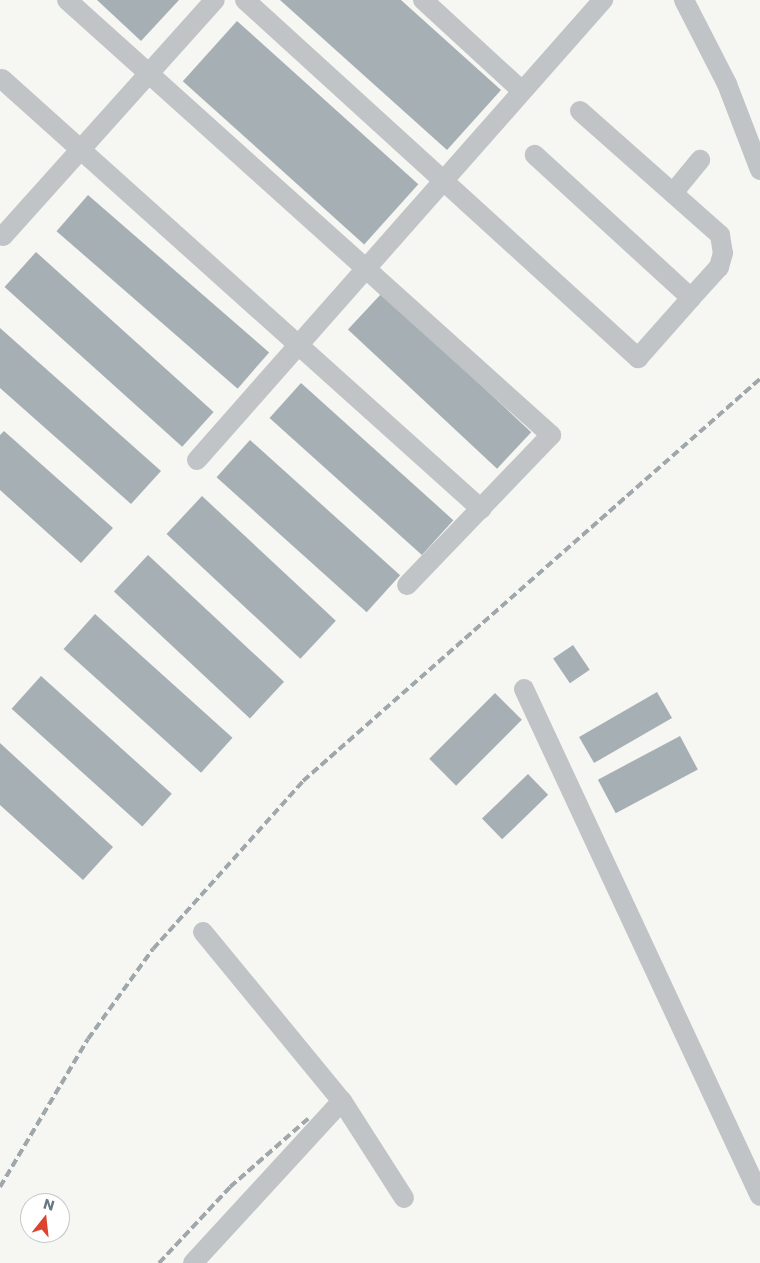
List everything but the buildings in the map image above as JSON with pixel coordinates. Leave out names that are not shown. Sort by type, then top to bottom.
[{"type":"street","points":[[67,0],[551,435],[407,586]]},
{"type":"street","points":[[3,236],[215,0]]},
{"type":"street","points":[[245,0],[443,178],[638,358],[719,267],[723,253],[720,235],[580,111]]},
{"type":"street","points":[[423,0],[522,91]]},
{"type":"street","points":[[197,460],[443,178],[603,0]]},
{"type":"street","points":[[684,0],[727,84],[760,170]]},
{"type":"street","points":[[2,80],[79,151],[298,344],[481,509]]},
{"type":"street","points":[[535,155],[691,298]]},
{"type":"street","points":[[673,193],[700,160]]},
{"type":"street","points":[[524,689],[760,1196]]},
{"type":"street","points":[[203,932],[342,1101],[404,1198]]},
{"type":"street","points":[[193,1263],[342,1101]]},
{"type":"railway","points":[[0,1187],[88,1039],[153,949],[303,781],[760,379]]},
{"type":"railway","points":[[159,1263],[230,1187],[310,1117]]}]
